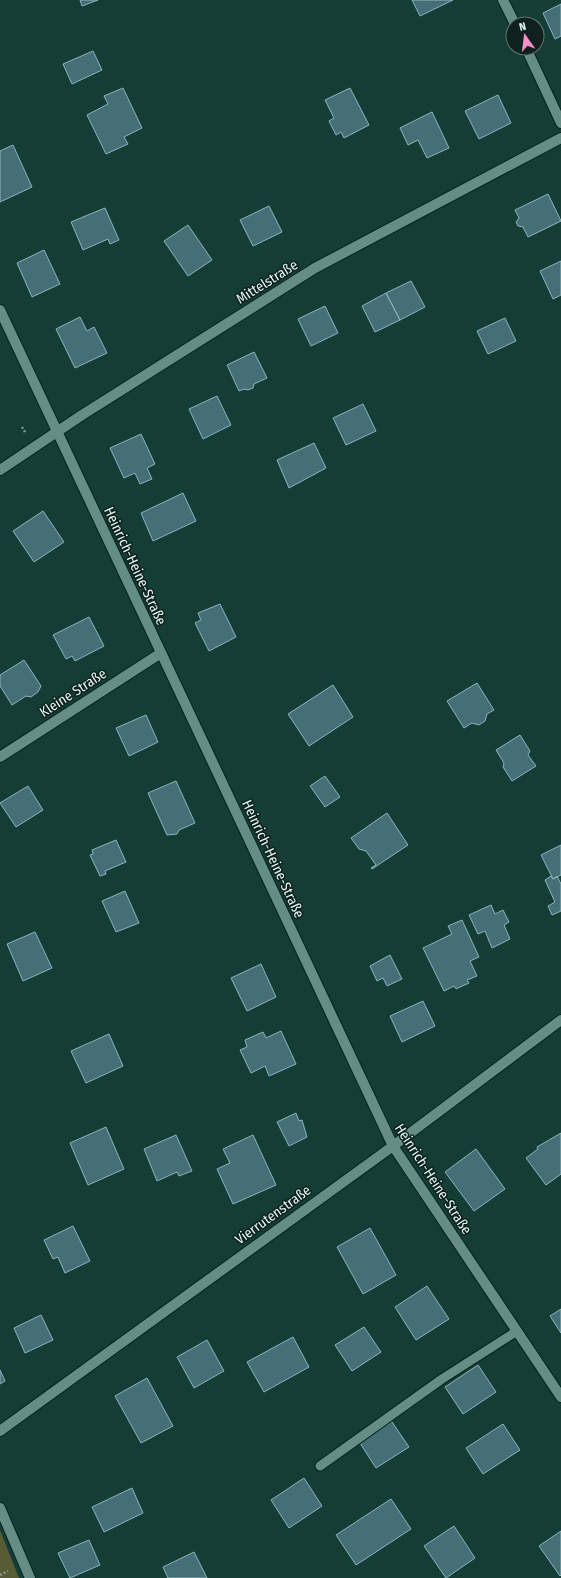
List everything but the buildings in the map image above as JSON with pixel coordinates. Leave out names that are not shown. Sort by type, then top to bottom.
[{"type":"street","points":[[503,0],[511,16]]},
{"type":"street","points":[[530,56],[561,123]]},
{"type":"street","name":"Mittelstraße","points":[[0,470],[57,434],[82,415],[315,268],[561,138]]},
{"type":"street","name":"Heinrich-Heine-Straße","points":[[0,310],[393,1146],[561,1397]]},
{"type":"street","name":"Kleine Straße","points":[[0,757],[161,653]]},
{"type":"street","name":"Vierrutenstraße","points":[[0,1431],[393,1146],[561,1020]]},
{"type":"street","points":[[0,1508],[30,1578]]},
{"type":"lane","points":[[320,1466],[442,1379],[516,1331]]},
{"type":"green space","points":[[0,1530],[19,1578],[0,1578]]}]
